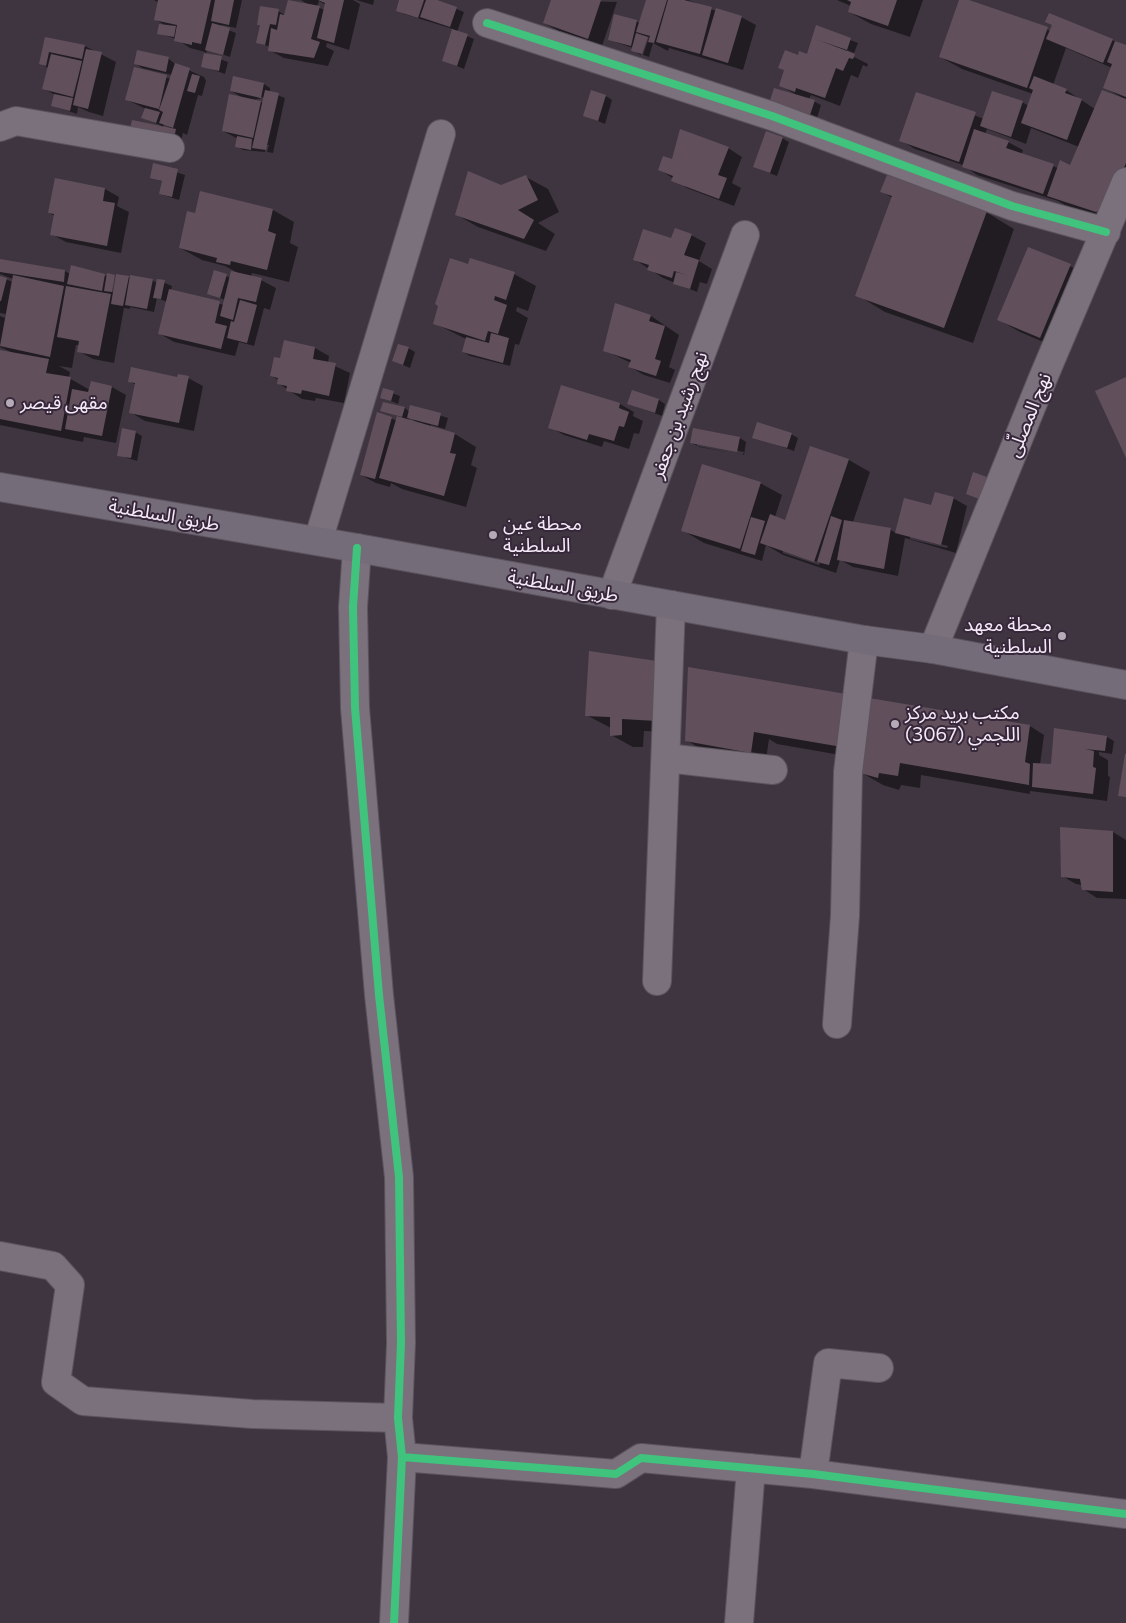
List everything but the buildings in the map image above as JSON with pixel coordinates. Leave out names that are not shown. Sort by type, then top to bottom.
[{"type":"main road","name":"طريق السلطنية","points":[[0,487],[318,541],[864,640],[933,649],[1126,685]]},
{"type":"street","points":[[487,24],[772,116],[1012,206],[1106,232]]},
{"type":"street","points":[[0,127],[16,121],[170,148]]},
{"type":"street","points":[[318,541],[441,134]]},
{"type":"street","name":"نهج المصلّى","points":[[933,649],[1126,182]]},
{"type":"street","name":"نهج رشيد بن جعفر","points":[[612,594],[745,235]]},
{"type":"street","points":[[357,548],[353,607],[356,717],[379,995],[398,1176],[401,1343],[398,1418],[402,1457],[394,1623]]},
{"type":"street","points":[[656,981],[671,605]]},
{"type":"street","points":[[837,1024],[845,916],[848,772],[864,640]]},
{"type":"street","points":[[666,758],[773,770]]},
{"type":"street","points":[[0,1256],[53,1266],[70,1285],[56,1382],[83,1402],[252,1414],[398,1418]]},
{"type":"street","points":[[813,1474],[828,1363],[880,1368]]},
{"type":"street","points":[[402,1457],[616,1474],[641,1458],[813,1474],[1126,1514]]},
{"type":"street","points":[[739,1623],[751,1468]]},
{"type":"cycle path","points":[[487,23],[772,116],[1012,206],[1106,232]]},
{"type":"cycle path","points":[[357,548],[353,607],[355,708],[379,995],[399,1177],[401,1343],[398,1418],[402,1457],[394,1623]]},
{"type":"cycle path","points":[[402,1457],[616,1474],[641,1458],[813,1474],[1126,1514]]},
{"type":"place","name":"مقهى قيصر","points":[[10,403]]},
{"type":"place","name":"محطة عين السلطنية","points":[[493,535]]},
{"type":"place","name":"محطة معهد السلطنية","points":[[1062,636]]},
{"type":"place","name":"مكتب بريد مركز اللجمي (3067)","points":[[895,724]]}]
